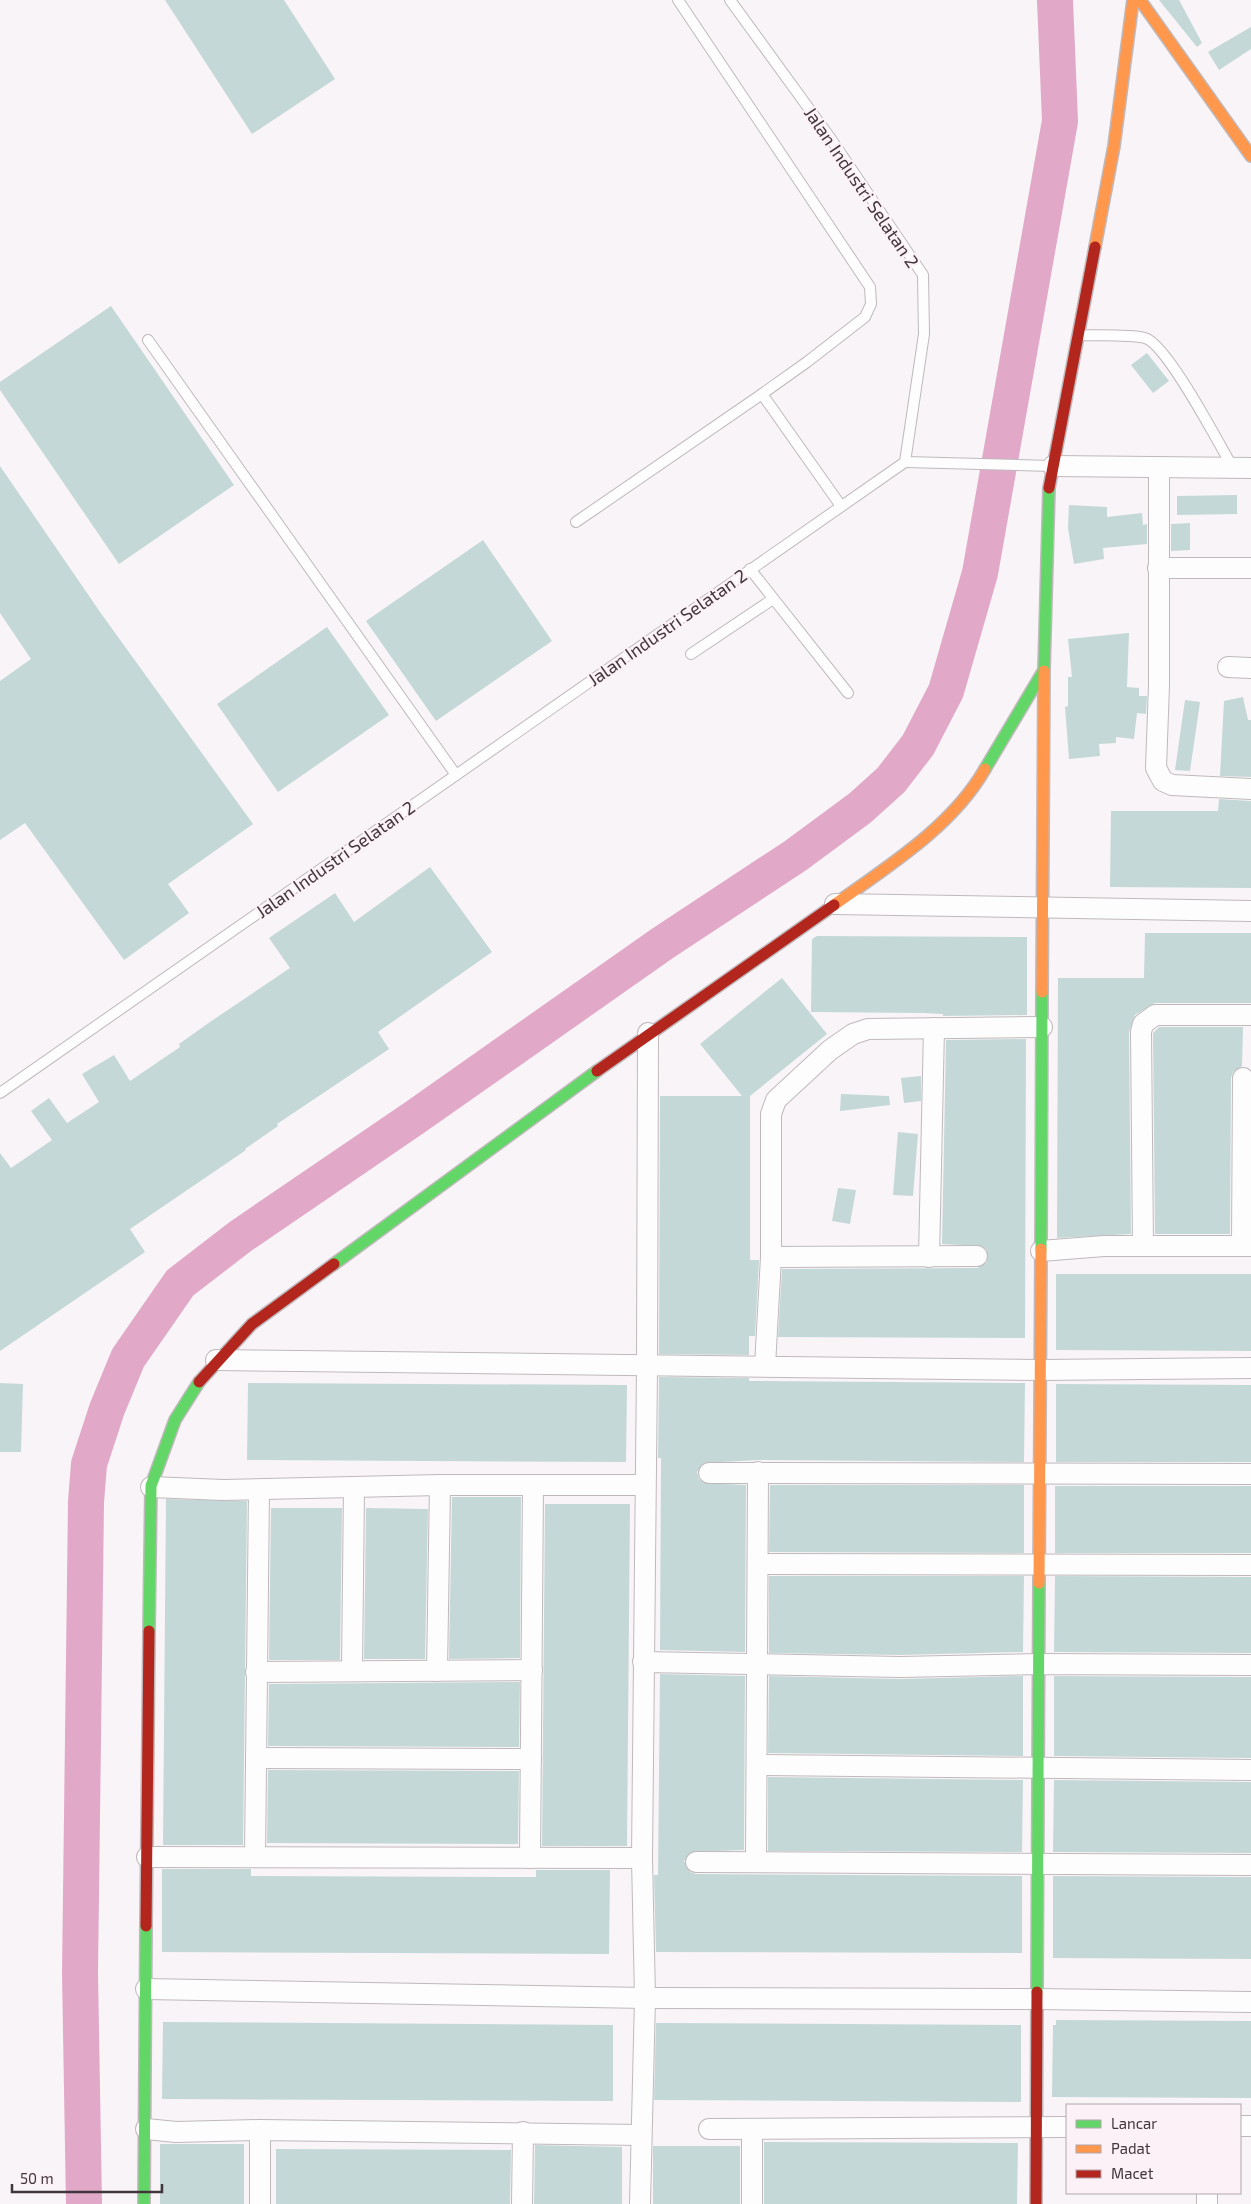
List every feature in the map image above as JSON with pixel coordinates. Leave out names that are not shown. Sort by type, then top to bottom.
[{"type":"street","points":[[1036,2204],[1042,907],[1047,498],[1044,466],[1078,335],[1114,146],[1134,0]]},
{"type":"street","points":[[1140,0],[1244,138],[1251,156]]},
{"type":"street","points":[[1044,466],[1242,468]]},
{"type":"street","points":[[1159,468],[1159,685],[1156,768],[1163,781],[1172,785],[1251,789]]},
{"type":"street","points":[[1158,568],[1251,568]]},
{"type":"street","points":[[1228,667],[1251,668]]},
{"type":"street","points":[[144,2204],[151,1487],[163,1446],[178,1411],[196,1383],[252,1324],[648,1033],[835,904],[919,842],[954,809],[982,777],[1044,670]]},
{"type":"street","points":[[835,904],[1251,911]]},
{"type":"street","points":[[1143,1246],[1141,1032],[1143,1024],[1155,1016],[1251,1015]]},
{"type":"street","points":[[765,1366],[771,1257],[771,1114],[776,1100],[830,1050],[853,1034],[868,1029],[1042,1027]]},
{"type":"street","points":[[929,1257],[934,1028]]},
{"type":"street","points":[[640,2204],[645,1998],[642,1858],[648,1033]]},
{"type":"street","points":[[1041,1250],[1143,1246],[1246,1246],[1247,1116],[1243,1078]]},
{"type":"street","points":[[771,1257],[977,1256]]},
{"type":"street","points":[[216,1360],[1040,1370],[1251,1368]]},
{"type":"street","points":[[756,1861],[758,1472]]},
{"type":"street","points":[[708,1473],[1040,1472],[1251,1474]]},
{"type":"street","points":[[151,1487],[259,1490],[440,1485],[644,1485]]},
{"type":"street","points":[[437,1671],[440,1485]]},
{"type":"street","points":[[530,1858],[533,1486]]},
{"type":"street","points":[[352,1670],[354,1487]]},
{"type":"street","points":[[255,1857],[259,1490]]},
{"type":"street","points":[[758,1564],[1251,1565]]},
{"type":"street","points":[[643,1662],[900,1667],[1038,1664],[1251,1665]]},
{"type":"street","points":[[256,1672],[532,1670]]},
{"type":"street","points":[[256,1758],[531,1759]]},
{"type":"street","points":[[757,1765],[1251,1770]]},
{"type":"street","points":[[147,1857],[642,1858]]},
{"type":"street","points":[[696,1862],[1038,1862],[1251,1865]]},
{"type":"street","points":[[146,1990],[645,1998],[1037,1999],[1251,2002]]},
{"type":"street","points":[[709,2129],[1066,2127]]},
{"type":"street","points":[[146,2129],[176,2132],[260,2130],[641,2134]]},
{"type":"street","points":[[752,2129],[752,2204]]},
{"type":"street","points":[[260,2130],[260,2204]]},
{"type":"street","points":[[522,2204],[524,2132]]},
{"type":"lane","points":[[576,522],[807,362],[865,317],[871,304],[870,287],[678,0]]},
{"type":"lane","name":"Jalan Industri Selatan 2","points":[[0,1092],[905,462],[924,334],[923,275],[831,139],[730,0]]},
{"type":"lane","points":[[1078,335],[1146,338],[1158,348],[1179,376],[1242,468]]},
{"type":"lane","points":[[148,340],[456,775]]},
{"type":"lane","points":[[762,394],[842,506]]},
{"type":"lane","points":[[905,462],[1044,466]]},
{"type":"lane","points":[[750,569],[848,692]]},
{"type":"lane","points":[[692,654],[773,598]]},
{"type":"building","points":[[165,0],[284,0],[335,79],[252,134]]},
{"type":"building","points":[[1159,0],[1179,0],[1202,43],[1197,47]]},
{"type":"building","points":[[1251,27],[1251,49],[1219,70],[1208,52]]},
{"type":"building","points":[[111,306],[234,485],[119,564],[0,390],[0,382]]},
{"type":"building","points":[[1147,353],[1169,381],[1153,393],[1131,365]]},
{"type":"building","points":[[0,466],[100,612],[253,824],[168,884],[189,913],[124,960],[25,823],[0,840],[0,681],[31,659],[0,613]]},
{"type":"building","points":[[1237,495],[1237,514],[1177,515],[1177,496]]},
{"type":"building","points":[[1069,505],[1107,507],[1107,517],[1142,513],[1143,525],[1147,524],[1147,544],[1103,548],[1104,559],[1074,564],[1068,528]]},
{"type":"building","points":[[1190,523],[1190,550],[1171,551],[1171,524]]},
{"type":"building","points":[[483,540],[552,641],[436,721],[366,621]]},
{"type":"building","points":[[327,627],[389,715],[278,792],[217,704]]},
{"type":"building","points":[[1129,633],[1127,687],[1139,688],[1139,696],[1147,696],[1146,714],[1137,713],[1134,739],[1116,737],[1116,743],[1099,744],[1100,756],[1069,759],[1065,707],[1068,706],[1068,677],[1072,677],[1068,639]]},
{"type":"building","points":[[1243,697],[1248,720],[1251,720],[1251,777],[1220,776],[1224,701]]},
{"type":"building","points":[[1185,700],[1200,702],[1190,771],[1175,770]]},
{"type":"building","points":[[1219,799],[1251,801],[1251,888],[1110,887],[1111,811],[1218,811]]},
{"type":"building","points":[[430,867],[492,952],[378,1032],[389,1049],[277,1124],[278,1126],[246,1150],[130,1229],[145,1252],[0,1351],[0,1153],[11,1168],[52,1140],[31,1111],[49,1098],[67,1123],[99,1102],[82,1074],[114,1055],[130,1081],[180,1047],[179,1044],[210,1022],[290,968],[269,938],[335,893],[354,922]]},
{"type":"building","points":[[1145,933],[1251,933],[1251,1003],[1155,1003],[1135,1015],[1129,1032],[1131,1234],[1057,1238],[1058,978],[1144,978]]},
{"type":"building","points":[[817,936],[1027,937],[1027,1015],[943,1016],[943,1014],[923,1013],[811,1012],[812,939]]},
{"type":"building","points":[[782,978],[827,1034],[750,1096],[750,1260],[759,1260],[755,1336],[749,1336],[749,1355],[659,1354],[660,1096],[742,1096],[700,1044]]},
{"type":"building","points":[[1159,1027],[1243,1027],[1242,1066],[1233,1072],[1231,1078],[1230,1234],[1155,1234],[1153,1033]]},
{"type":"building","points":[[1026,1039],[1025,1338],[778,1337],[782,1269],[977,1268],[987,1262],[987,1250],[982,1246],[942,1244],[946,1040]]},
{"type":"building","points":[[921,1076],[921,1101],[904,1103],[901,1078]]},
{"type":"building","points":[[841,1094],[889,1096],[890,1105],[840,1111]]},
{"type":"building","points":[[898,1132],[918,1134],[913,1196],[893,1195]]},
{"type":"building","points":[[838,1188],[856,1190],[850,1224],[832,1221]]},
{"type":"building","points":[[1056,1274],[1251,1274],[1251,1351],[1056,1350]]},
{"type":"building","points":[[659,1377],[749,1378],[749,1381],[1025,1383],[1024,1462],[758,1460],[704,1463],[697,1472],[699,1479],[704,1483],[746,1485],[745,1652],[660,1650],[661,1458],[658,1458]]},
{"type":"building","points":[[0,1383],[23,1384],[21,1452],[0,1452]]},
{"type":"building","points":[[248,1383],[627,1385],[626,1462],[247,1460]]},
{"type":"building","points":[[1056,1384],[1251,1385],[1251,1462],[1056,1462]]},
{"type":"building","points":[[770,1485],[1024,1485],[1024,1553],[769,1552]]},
{"type":"building","points":[[1055,1486],[1251,1486],[1251,1553],[1055,1553]]},
{"type":"building","points":[[452,1497],[521,1497],[520,1658],[449,1659]]},
{"type":"building","points":[[166,1499],[247,1501],[243,1845],[163,1845]]},
{"type":"building","points":[[545,1504],[630,1504],[627,1846],[542,1846]]},
{"type":"building","points":[[271,1508],[342,1508],[340,1660],[269,1660]]},
{"type":"building","points":[[366,1508],[428,1509],[425,1659],[364,1659]]},
{"type":"building","points":[[769,1576],[1024,1576],[1023,1652],[900,1655],[769,1653]]},
{"type":"building","points":[[1055,1576],[1251,1577],[1251,1653],[1054,1652]]},
{"type":"building","points":[[660,1674],[745,1676],[744,1850],[691,1852],[684,1861],[690,1872],[696,1874],[1022,1876],[1022,1953],[656,1952],[654,1875],[658,1875]]},
{"type":"building","points":[[769,1676],[900,1679],[1023,1676],[1023,1756],[768,1753]]},
{"type":"building","points":[[1054,1676],[1251,1677],[1251,1758],[1054,1756]]},
{"type":"building","points":[[520,1682],[519,1747],[268,1746],[269,1684]]},
{"type":"building","points":[[268,1770],[519,1771],[518,1844],[267,1843]]},
{"type":"building","points":[[768,1777],[1023,1780],[1022,1852],[768,1851]]},
{"type":"building","points":[[1054,1780],[1251,1782],[1251,1853],[1053,1852]]},
{"type":"building","points":[[162,1869],[251,1869],[251,1876],[503,1877],[536,1877],[536,1870],[610,1870],[609,1954],[162,1952]]},
{"type":"building","points":[[1053,1876],[1251,1877],[1251,1959],[1053,1958]]},
{"type":"building","points":[[1056,2020],[1251,2021],[1251,2098],[1052,2097],[1053,2025],[1056,2025]]},
{"type":"building","points":[[163,2022],[613,2025],[613,2101],[162,2099]]},
{"type":"building","points":[[656,2023],[1021,2025],[1021,2102],[654,2100]]},
{"type":"building","points":[[764,2142],[1018,2143],[1017,2204],[764,2204]]},
{"type":"building","points":[[160,2144],[244,2144],[244,2204],[160,2204]]},
{"type":"building","points":[[535,2145],[622,2147],[622,2204],[534,2204]]},
{"type":"building","points":[[653,2146],[740,2146],[740,2204],[653,2204]]},
{"type":"building","points":[[276,2149],[511,2150],[510,2204],[276,2204]]},
{"type":"waterway","points":[[84,2204],[80,1973],[86,1502],[89,1464],[107,1409],[128,1358],[180,1283],[241,1236],[414,1118],[663,943],[795,856],[860,808],[891,780],[918,745],[946,691],[980,573],[1060,121],[1055,0]]},
{"type":"traffic: fast","points":[[985,769],[1044,670],[1049,488]]},
{"type":"traffic: fast","points":[[1041,1249],[1042,992]]},
{"type":"traffic: fast","points":[[334,1264],[597,1071]]},
{"type":"traffic: fast","points":[[149,1631],[151,1486],[175,1420],[199,1382]]},
{"type":"traffic: fast","points":[[1037,1992],[1039,1583]]},
{"type":"traffic: fast","points":[[144,2204],[146,1926]]},
{"type":"traffic: slow","points":[[1095,247],[1114,146],[1133,0]]},
{"type":"traffic: slow","points":[[1140,0],[1251,156]]},
{"type":"traffic: slow","points":[[1042,992],[1044,671]]},
{"type":"traffic: slow","points":[[834,905],[896,861],[937,828],[971,790],[985,769]]},
{"type":"traffic: slow","points":[[1039,1583],[1041,1249]]},
{"type":"traffic: jam","points":[[1049,488],[1095,247]]},
{"type":"traffic: jam","points":[[597,1071],[834,905]]},
{"type":"traffic: jam","points":[[199,1382],[252,1324],[334,1264]]},
{"type":"traffic: jam","points":[[146,1926],[149,1631]]},
{"type":"traffic: jam","points":[[1036,2204],[1037,1992]]}]
